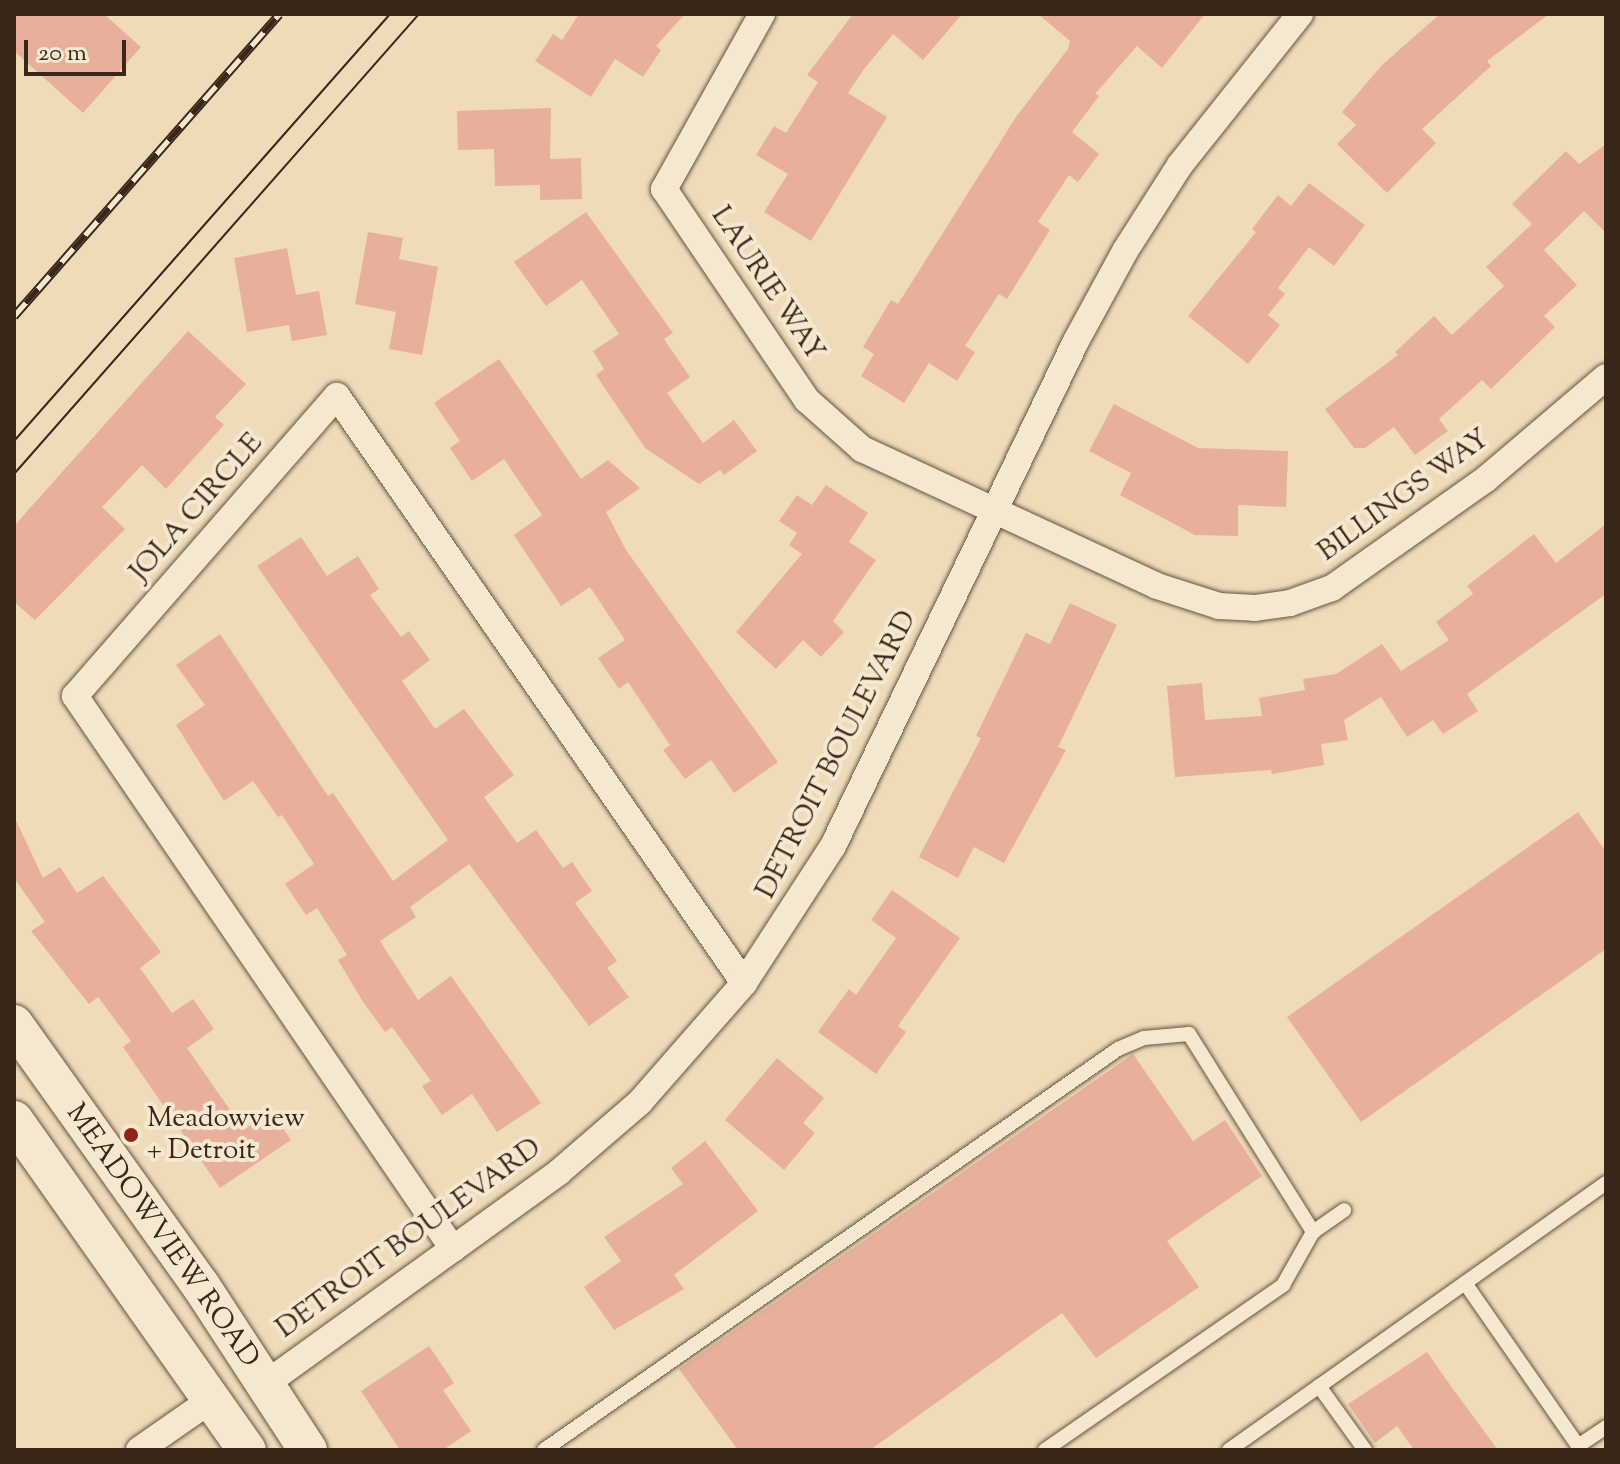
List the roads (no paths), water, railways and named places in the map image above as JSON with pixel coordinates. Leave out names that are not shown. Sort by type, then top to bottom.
[{"type":"main road","name":"MEADOWVIEW ROAD","points":[[14,1024],[201,1286],[308,1450]]},
{"type":"main road","name":"MEADOWVIEW ROAD","points":[[14,1120],[211,1400],[235,1446]]},
{"type":"main road","points":[[211,1400],[264,1385]]},
{"type":"main road","points":[[235,1446],[264,1385]]},
{"type":"street","name":"LAURIE WAY","points":[[762,14],[664,189],[807,400],[834,429],[862,449],[994,510]]},
{"type":"street","name":"DETROIT BOULEVARD","points":[[264,1385],[559,1172],[640,1102],[744,983],[833,846],[994,510],[1125,251],[1180,165],[1300,14]]},
{"type":"street","name":"BILLINGS WAY","points":[[994,510],[1190,599],[1255,608],[1290,603],[1332,588],[1416,531],[1606,377]]},
{"type":"street","name":"JOLA CIRCLE","points":[[453,1249],[75,696],[337,396],[744,983]]},
{"type":"street","points":[[139,1450],[211,1400]]},
{"type":"lane","points":[[544,1450],[1118,1049],[1144,1038],[1189,1034],[1313,1232]]},
{"type":"lane","points":[[1237,1448],[1319,1386],[1606,1183]]},
{"type":"lane","points":[[1045,1450],[1283,1285],[1313,1232],[1344,1210]]},
{"type":"lane","points":[[1465,1283],[1580,1448],[1606,1427]]},
{"type":"lane","points":[[1319,1386],[1365,1450]]},
{"type":"tram line","points":[[14,441],[390,14]]},
{"type":"tram line","points":[[14,474],[419,14]]},
{"type":"railway","points":[[14,316],[279,14]]},
{"type":"place","name":"Meadowview + Detroit","points":[[131,1135]]}]
